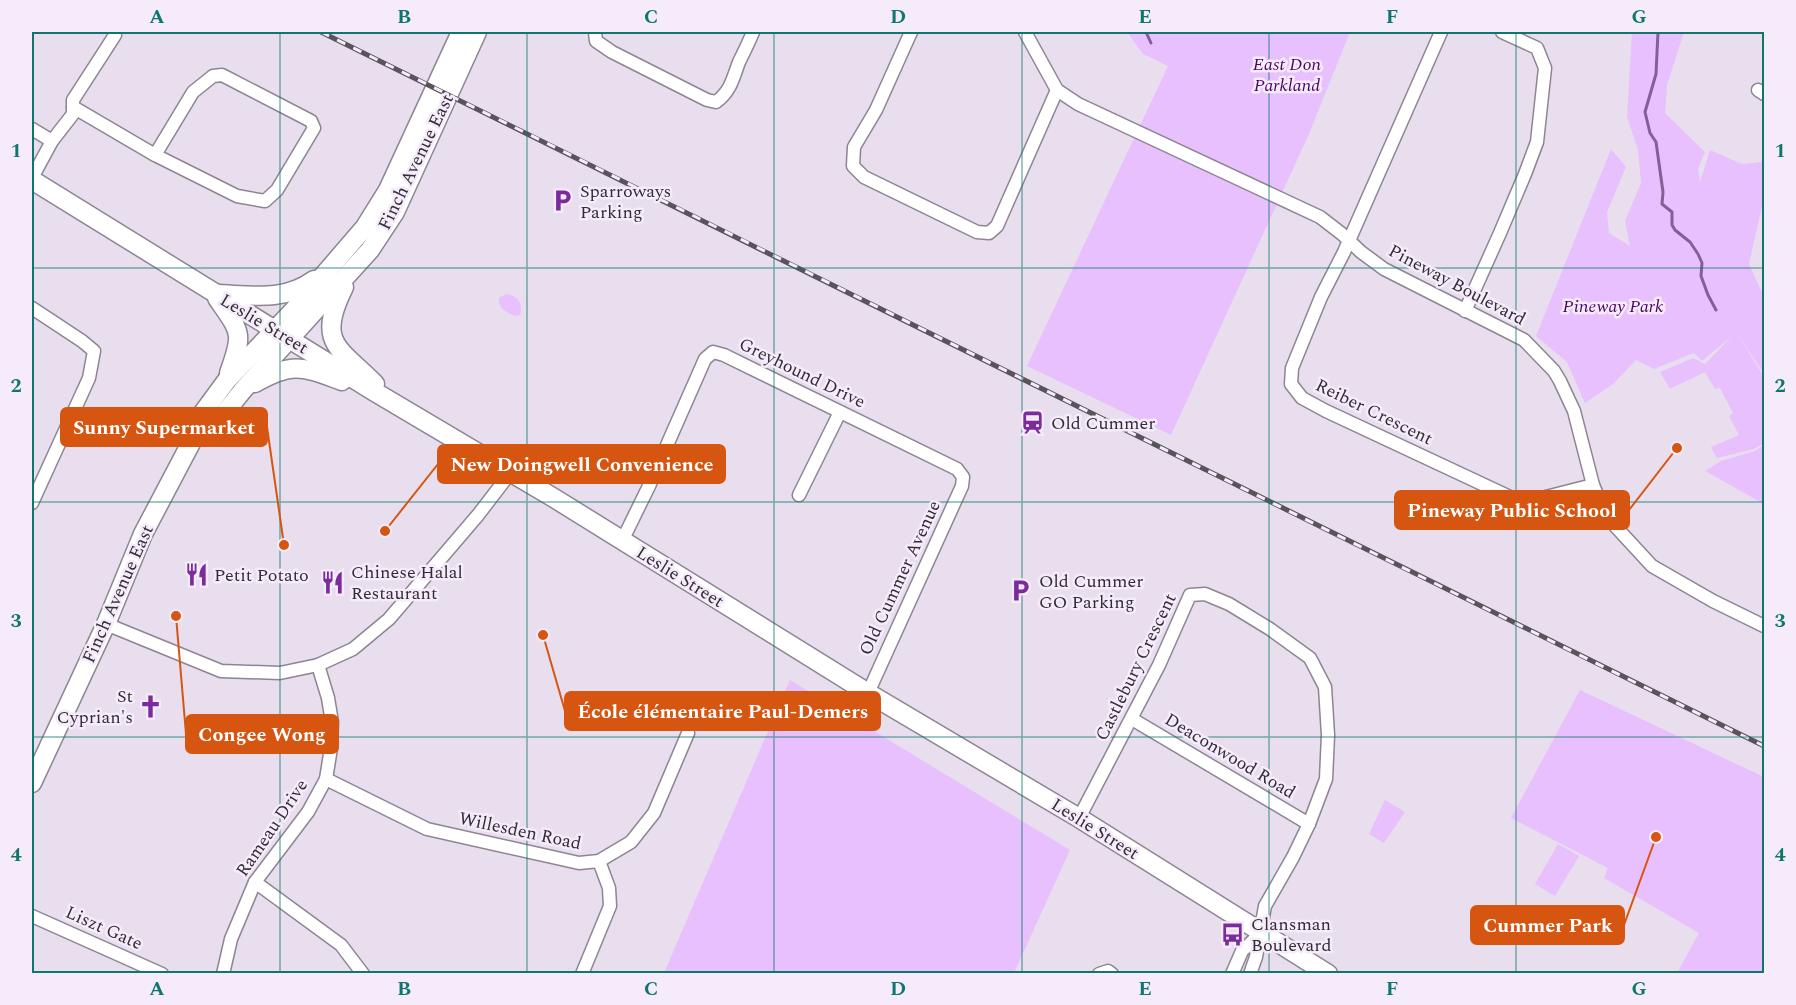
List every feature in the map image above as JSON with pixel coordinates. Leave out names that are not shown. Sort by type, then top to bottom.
[{"type":"main road","name":"Finch Avenue East","points":[[193,439],[219,420],[365,227],[388,190],[461,32]]},
{"type":"main road","name":"Finch Avenue East","points":[[32,783],[106,624],[143,534],[193,439],[202,414],[227,380],[282,335],[370,250],[394,212],[477,32]]},
{"type":"main road","name":"Leslie Street","points":[[32,179],[214,294],[511,472],[868,693],[1080,818],[1328,974]]},
{"type":"main road","points":[[214,294],[279,296],[287,294],[306,285],[336,263]]},
{"type":"main road","points":[[356,266],[333,312],[331,330],[333,340],[337,348],[395,404]]},
{"type":"main road","points":[[214,294],[238,331],[239,347],[227,380]]},
{"type":"main road","points":[[243,390],[273,373],[290,368],[314,371],[375,392]]},
{"type":"street","points":[[32,179],[52,141],[73,114],[73,100],[115,35],[114,32]]},
{"type":"street","points":[[595,32],[596,41],[612,52],[707,100],[716,102],[726,95],[733,82],[738,64],[753,32]]},
{"type":"street","points":[[911,32],[876,110],[854,147],[853,166],[864,177],[977,232],[989,233],[997,226],[1057,90]]},
{"type":"street","name":"Pineway Boulevard","points":[[1025,32],[1057,90],[1078,104],[1320,217],[1384,269],[1524,340],[1554,371],[1574,411],[1593,485],[1604,511],[1616,527],[1652,566],[1713,601],[1764,626]]},
{"type":"street","name":"Reiber Crescent","points":[[1441,32],[1349,240],[1321,297],[1292,368],[1291,384],[1302,398],[1326,411],[1512,498],[1534,500],[1593,485]]},
{"type":"street","points":[[1465,311],[1509,213],[1537,142],[1545,68],[1537,48],[1502,32]]},
{"type":"street","points":[[73,107],[154,155],[237,196],[265,201],[277,190],[314,128],[311,121],[222,75],[213,76],[193,92],[154,155]]},
{"type":"street","points":[[32,129],[52,141]]},
{"type":"street","points":[[32,308],[94,351],[89,378],[32,503]]},
{"type":"street","name":"Greyhound Drive","points":[[622,541],[705,359],[713,352],[724,355],[957,469],[963,477]]},
{"type":"street","points":[[799,495],[840,412]]},
{"type":"street","points":[[106,624],[221,671],[280,673],[318,665],[353,649],[389,619],[478,515],[511,472]]},
{"type":"street","name":"Old Cummer Avenue","points":[[868,693],[957,499],[963,477]]},
{"type":"street","name":"Castlebury Crescent","points":[[1080,818],[1159,665],[1190,595],[1205,594],[1229,604],[1270,629],[1310,658],[1326,687],[1328,735],[1326,779],[1309,824],[1265,906],[1261,933]]},
{"type":"street","name":"Rameau Drive","points":[[223,974],[231,939],[255,882],[308,812],[326,779],[332,722],[328,698],[318,665]]},
{"type":"street","name":"Deaconwood Road","points":[[1132,719],[1309,824]]},
{"type":"street","points":[[599,861],[632,842],[654,813],[688,733]]},
{"type":"street","name":"Willesden Road","points":[[326,779],[427,830],[579,864],[599,861],[609,888],[610,906],[582,974]]},
{"type":"street","points":[[255,882],[341,945],[363,974]]},
{"type":"street","name":"Liszt Gate","points":[[32,916],[162,974]]},
{"type":"street","points":[[1232,974],[1242,951],[1261,933]]},
{"type":"street","points":[[1250,974],[1261,933]]},
{"type":"street","points":[[1099,974],[1108,971],[1112,974]]},
{"type":"green space","name":"East Don Parkland","points":[[1127,32],[1350,32],[1309,134],[1171,435],[1027,366],[1168,66],[1143,54]]},
{"type":"green space","name":"Pineway Park","points":[[1632,32],[1684,32],[1667,85],[1665,113],[1705,152],[1698,169],[1700,182],[1710,150],[1742,164],[1764,162],[1764,198],[1749,264],[1764,297],[1764,374],[1737,333],[1764,377],[1764,443],[1754,449],[1717,458],[1711,447],[1739,435],[1729,416],[1733,413],[1720,388],[1715,389],[1705,372],[1670,389],[1660,372],[1693,358],[1705,364],[1732,336],[1702,361],[1694,353],[1654,369],[1636,360],[1613,384],[1585,403],[1567,362],[1536,336],[1611,149],[1626,167],[1607,212],[1609,233],[1630,246],[1625,221],[1641,183],[1638,150],[1627,117]]},
{"type":"green space","points":[[506,294],[519,301],[520,315],[513,315],[501,307],[499,298]]},
{"type":"green space","points":[[1764,445],[1764,504],[1705,471],[1721,461],[1755,451]]},
{"type":"green space","points":[[790,680],[1070,850],[1014,973],[664,973]]},
{"type":"green space","points":[[1580,690],[1764,777],[1764,973],[1677,973],[1699,933],[1604,878],[1608,868],[1511,818]]},
{"type":"green space","points":[[1385,800],[1405,812],[1384,843],[1369,834]]},
{"type":"green space","points":[[1558,844],[1579,856],[1555,896],[1535,884]]},
{"type":"waterway","points":[[1146,32],[1151,43]]},
{"type":"waterway","points":[[1658,32],[1656,74],[1645,112],[1650,133],[1656,142],[1663,192],[1662,204],[1672,212],[1672,225],[1675,230],[1690,242],[1698,254],[1702,263],[1701,276],[1716,310]]},
{"type":"railway","points":[[321,32],[1764,746]]},
{"type":"place","name":"Sparroways Parking","points":[[562,201]]},
{"type":"place","name":"Old Cummer","points":[[1033,423]]},
{"type":"place","name":"Pineway Public School","points":[[1677,448]]},
{"type":"place","name":"New Doingwell Convenience","points":[[385,531]]},
{"type":"place","name":"Sunny Supermarket","points":[[284,545]]},
{"type":"place","name":"Petit Potato","points":[[196,575]]},
{"type":"place","name":"Chinese Halal Restaurant","points":[[333,582]]},
{"type":"place","name":"Old Cummer GO Parking","points":[[1021,591]]},
{"type":"place","name":"Congee Wong","points":[[176,616]]},
{"type":"place","name":"École élémentaire Paul-Demers","points":[[543,635]]},
{"type":"place","name":"St Cyprian's","points":[[151,706]]},
{"type":"place","name":"Cummer Park","points":[[1656,837]]},
{"type":"place","name":"Clansman Boulevard","points":[[1233,934]]}]
